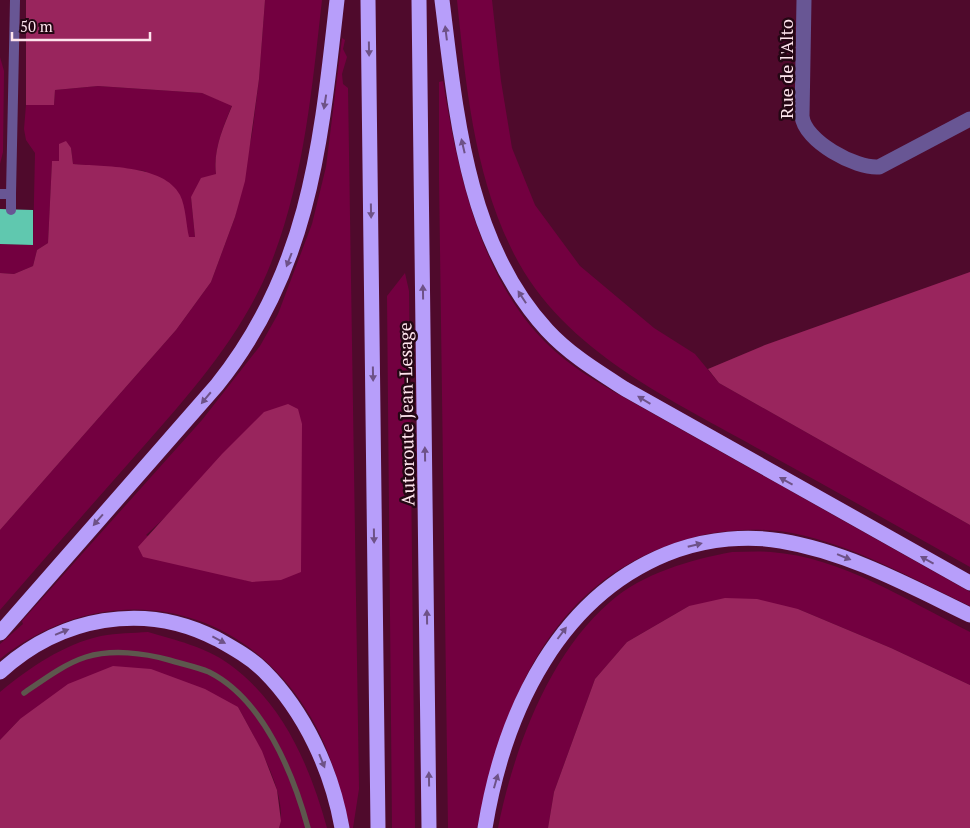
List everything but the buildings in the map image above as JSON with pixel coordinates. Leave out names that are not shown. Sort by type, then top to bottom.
[{"type":"highway","points":[[0,633],[217,384],[236,361],[263,317],[291,253],[309,193],[326,94],[337,0]]},
{"type":"highway","name":"Autoroute Jean-Lesage","points":[[368,0],[378,828]]},
{"type":"highway","name":"Autoroute Jean-Lesage","points":[[419,0],[429,828]]},
{"type":"highway","points":[[442,0],[456,104],[476,196],[492,242],[512,281],[534,315],[547,330],[582,360],[625,389],[970,583]]},
{"type":"highway","points":[[485,828],[493,790],[513,727],[551,648],[582,610],[598,594],[631,571],[665,554],[720,540],[759,538],[780,540],[836,554],[970,615]]},
{"type":"highway","points":[[0,672],[20,655],[56,634],[91,622],[110,619],[152,619],[189,627],[210,636],[263,669],[292,705],[320,754],[342,828]]},
{"type":"street","name":"Rue de l'Alto","points":[[804,0],[802,116],[806,130],[813,137],[856,164],[867,167],[879,167],[970,119]]},
{"type":"lane","points":[[11,210],[16,0]]},
{"type":"lane","points":[[0,194],[11,194]]},
{"type":"shaded area","points":[[26,0],[265,0],[259,79],[245,181],[235,217],[211,282],[176,330],[0,530],[0,273],[14,274],[33,266],[37,250],[48,243],[52,161],[59,161],[59,144],[66,141],[71,148],[73,164],[116,167],[147,172],[172,185],[182,200],[189,237],[195,237],[191,197],[201,178],[216,174],[217,148],[232,106],[202,93],[98,86],[55,90],[54,105],[26,105]]},
{"type":"shaded area","points":[[265,0],[322,0],[310,100],[299,167],[282,231],[271,263],[245,316],[212,365],[0,610],[0,530],[176,330],[211,282],[235,217],[252,134],[259,79]]},
{"type":"shaded area","points":[[457,0],[492,0],[501,81],[512,148],[535,205],[580,266],[654,328],[695,354],[719,383],[970,525],[970,567],[660,393],[624,371],[591,346],[561,319],[534,288],[513,252],[489,192],[468,97]]},
{"type":"shaded area","points":[[342,38],[345,40],[343,49],[347,57],[342,74],[343,84],[348,88],[359,789],[353,828],[350,828],[328,753],[307,711],[278,673],[244,644],[207,624],[166,612],[124,610],[82,617],[40,633],[0,659],[0,644],[23,624],[22,621],[202,420],[260,346],[278,314],[312,224],[326,167]],"holes":[[[171,512],[252,582],[215,572],[146,535]]]},
{"type":"shaded area","points":[[0,57],[4,71],[3,152],[0,164]]},
{"type":"shaded area","points":[[443,81],[466,191],[492,263],[510,297],[531,327],[557,353],[578,370],[616,393],[970,592],[970,606],[861,554],[815,538],[777,531],[745,530],[699,536],[669,545],[626,565],[590,592],[560,623],[536,659],[516,698],[500,740],[477,828],[448,828],[439,178],[439,82]]},
{"type":"shaded area","points":[[98,86],[202,93],[232,105],[217,148],[216,174],[191,197],[195,237],[189,238],[145,171],[73,164],[71,148],[59,145],[59,161],[52,162],[48,243],[37,250],[33,266],[14,274],[0,273],[0,244],[33,245],[35,153],[26,140],[24,129],[26,105],[54,105],[55,90]]},
{"type":"shaded area","points":[[970,272],[970,525],[719,383],[708,369],[765,345]]},
{"type":"shaded area","points":[[405,273],[409,291],[415,828],[392,828],[387,296]]},
{"type":"shaded area","points":[[288,404],[298,409],[302,424],[301,572],[281,580],[252,582],[143,557],[138,547],[222,454],[264,412]]},
{"type":"shaded area","points":[[732,552],[771,552],[823,562],[874,582],[970,632],[970,685],[891,648],[798,609],[689,606],[627,642],[595,679],[554,792],[548,828],[498,828],[513,768],[537,706],[569,648],[588,623],[610,602],[637,583],[668,569]]},
{"type":"shaded area","points":[[725,598],[757,599],[798,609],[891,648],[970,685],[970,828],[548,828],[554,792],[595,679],[627,642],[689,606]]},
{"type":"shaded area","points":[[148,632],[190,645],[220,658],[248,680],[265,697],[292,737],[303,759],[327,828],[279,828],[281,815],[275,783],[238,707],[20,719],[0,740],[0,692],[23,674],[60,651],[87,640],[107,635]]},
{"type":"shaded area","points":[[113,666],[151,669],[205,689],[238,707],[262,751],[277,790],[281,821],[279,828],[0,828],[0,740],[20,719],[68,684]]},
{"type":"waterway","points":[[24,693],[70,664],[86,657],[106,653],[149,655],[209,672],[228,684],[245,700],[260,719],[273,740],[294,784],[308,828]]}]
